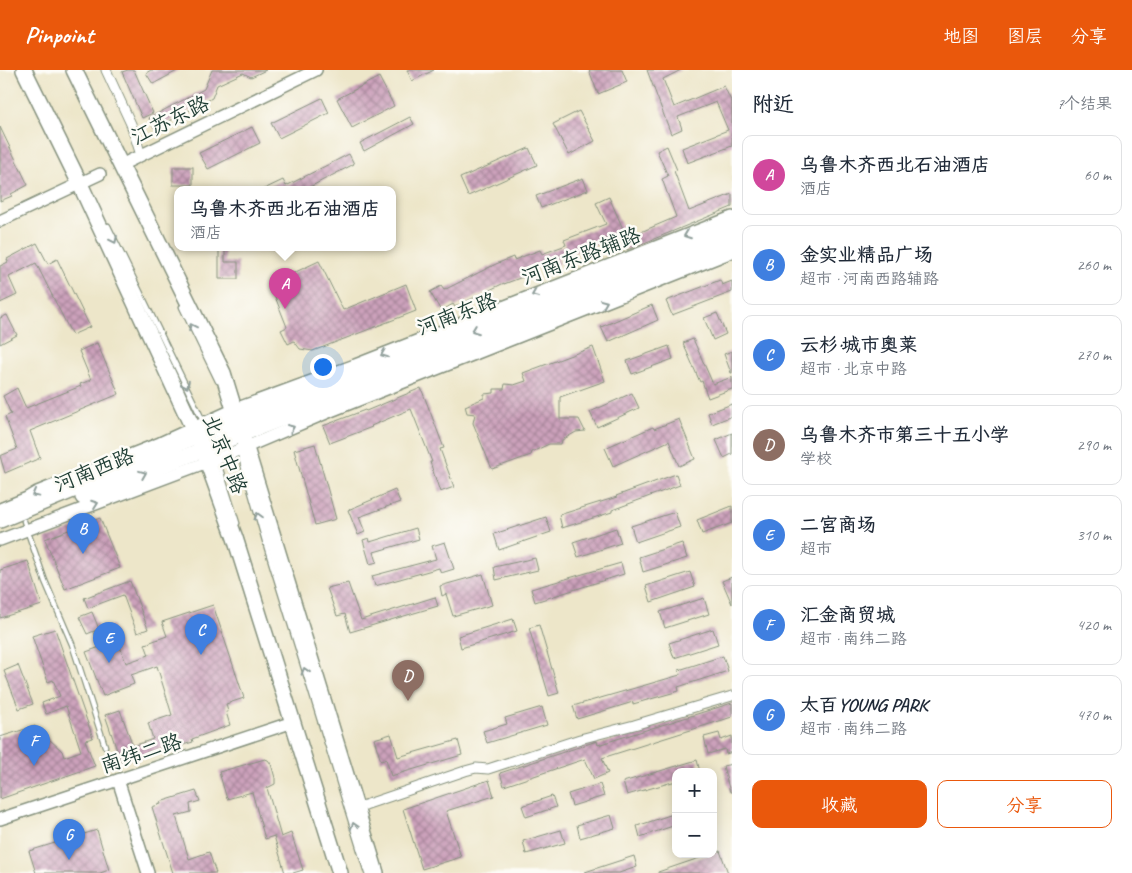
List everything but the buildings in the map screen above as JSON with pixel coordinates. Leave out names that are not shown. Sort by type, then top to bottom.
[{"type":"main road","name":"北京中路","points":[[24,70],[84,181],[205,442],[340,873]]},
{"type":"main road","name":"北京中路","points":[[74,70],[223,373],[235,426],[376,873]]},
{"type":"main road","name":"河南东路","points":[[205,442],[235,426],[732,229]]},
{"type":"main road","name":"河南东路","points":[[235,426],[732,240]]},
{"type":"main road","name":"河南西路","points":[[0,520],[90,483],[205,442]]},
{"type":"main road","name":"河南西路","points":[[0,530],[25,525],[205,442]]},
{"type":"street","points":[[106,70],[131,124],[141,155]]},
{"type":"street","name":"江苏东路","points":[[121,165],[316,70]]},
{"type":"street","points":[[0,221],[100,174]]},
{"type":"street","name":"河南东路辅路","points":[[0,509],[160,443],[205,442],[355,365],[732,217]]},
{"type":"street","name":"河南东路辅路","points":[[235,426],[331,411],[732,252]]},
{"type":"street","points":[[0,540],[25,525]]},
{"type":"street","points":[[356,808],[465,771],[476,768],[488,768],[580,739],[732,696]]},
{"type":"street","name":"南纬二路","points":[[0,819],[293,722]]},
{"type":"street","points":[[118,780],[148,873]]},
{"type":"lane","points":[[106,223],[205,442],[238,524]]},
{"type":"lane","points":[[178,299],[220,385]]},
{"type":"lane","points":[[235,426],[267,548],[368,873]]},
{"type":"lane","points":[[25,525],[45,581],[72,644],[105,746]]},
{"type":"lane","points":[[338,846],[346,873]]},
{"type":"place","name":"乌鲁木齐西北石油酒店","points":[[285,309]]},
{"type":"place","name":"金实业精品广场","points":[[83,554]]},
{"type":"place","name":"云杉·城市奥莱","points":[[201,655]]},
{"type":"place","name":"二宫商场","points":[[109,663]]},
{"type":"place","name":"乌鲁木齐市第三十五小学","points":[[408,701]]},
{"type":"place","name":"汇金商贸城","points":[[34,766]]},
{"type":"place","name":"太百YOUNG PARK","points":[[69,860]]}]
